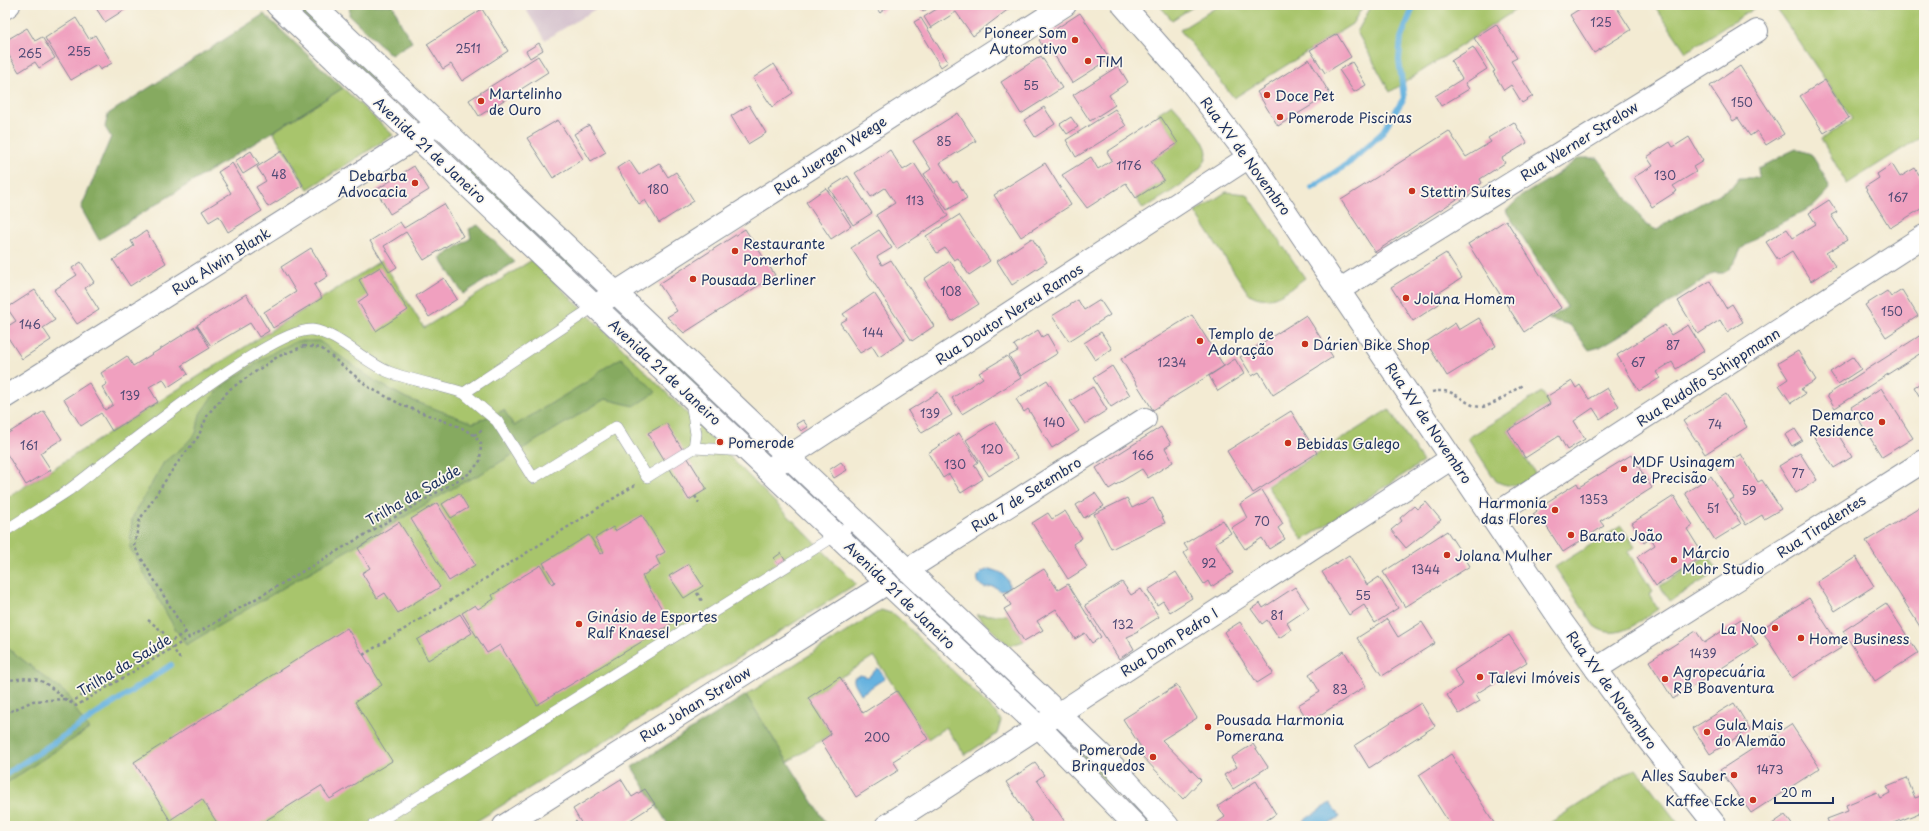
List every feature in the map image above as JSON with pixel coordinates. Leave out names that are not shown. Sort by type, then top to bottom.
[{"type":"street","points":[[5,8],[9,5]]},
{"type":"street","name":"Avenida 21 de Janeiro","points":[[277,5],[1039,727],[1136,826]]},
{"type":"street","name":"Avenida 21 de Janeiro","points":[[313,5],[1059,714],[1115,768],[1168,826]]},
{"type":"street","name":"Rua Juergen Weege","points":[[595,306],[1065,5]]},
{"type":"street","name":"Rua XV de Novembro","points":[[1123,5],[1190,80],[1249,157],[1491,517],[1596,669],[1668,767],[1716,826]]},
{"type":"street","name":"Rua Werner Strelow","points":[[1339,290],[1757,31]]},
{"type":"street","name":"Rua Alwin Blank","points":[[5,397],[438,124]]},
{"type":"street","name":"Rua Doutor Nereu Ramos","points":[[768,470],[1249,157]]},
{"type":"street","name":"Rua Rudolfo Schippmann","points":[[1491,517],[1924,236]]},
{"type":"street","name":"Rua 7 de Setembro","points":[[887,583],[1145,419]]},
{"type":"street","name":"Rua Dom Pedro I","points":[[886,826],[1452,458]]},
{"type":"street","name":"Rua Tiradentes","points":[[1596,669],[1924,461]]},
{"type":"street","name":"Rua Johan Strelow","points":[[504,826],[887,583]]},
{"type":"lane","points":[[464,392],[595,306]]},
{"type":"lane","points":[[5,530],[67,491],[205,388],[271,344],[294,333],[312,330],[333,338],[388,372],[464,392],[497,421],[533,478],[616,427],[648,477],[694,448],[747,451]]},
{"type":"lane","points":[[690,396],[696,434],[694,448]]},
{"type":"lane","points":[[372,826],[836,535],[856,520]]},
{"type":"path","name":"Trilha da Saúde","points":[[5,681],[32,677],[44,682],[76,706],[470,473],[480,461],[481,444],[474,435],[404,406],[370,388],[321,348],[304,346],[277,357],[230,389],[208,414],[198,437],[175,466],[140,519],[134,546],[189,638]]},
{"type":"path","points":[[1415,403],[1432,392],[1441,390],[1450,391],[1480,407],[1488,405],[1524,384]]},
{"type":"path","points":[[363,655],[648,477]]},
{"type":"path","points":[[695,496],[699,502]]},
{"type":"path","points":[[148,620],[162,631],[180,659]]},
{"type":"path","name":"Trilha da Saúde","points":[[70,703],[186,632]]},
{"type":"path","name":"Trilha da Saúde","points":[[5,714],[33,701],[66,699]]},
{"type":"shaded area","points":[[523,5],[602,5],[545,40]]},
{"type":"green space","points":[[292,5],[300,5],[396,95],[392,99]]},
{"type":"green space","points":[[350,5],[393,5],[401,24],[412,42],[391,55],[349,15]]},
{"type":"green space","points":[[1159,5],[1196,5],[1172,20]]},
{"type":"green space","points":[[1220,5],[1364,5],[1352,24],[1234,98],[1180,30]]},
{"type":"green space","points":[[1372,5],[1523,5],[1390,92],[1357,32]]},
{"type":"green space","points":[[1654,5],[1759,5],[1686,52]]},
{"type":"green space","points":[[1774,5],[1924,5],[1924,135],[1847,184],[1821,139],[1852,119]]},
{"type":"green space","points":[[264,14],[343,88],[99,240],[81,208],[111,137],[105,127],[108,114]]},
{"type":"green space","points":[[343,88],[393,135],[308,189],[273,132]]},
{"type":"green space","points":[[1172,104],[1200,136],[1206,148],[1206,157],[1202,165],[1184,183],[1143,209],[1136,198],[1164,180],[1151,161],[1178,143],[1158,113]]},
{"type":"green space","points":[[1796,149],[1811,154],[1823,173],[1830,189],[1814,206],[1765,231],[1741,249],[1736,260],[1727,271],[1723,273],[1713,273],[1639,324],[1600,347],[1589,350],[1570,325],[1548,319],[1567,307],[1506,211],[1520,197],[1556,175],[1579,158],[1598,158],[1646,225],[1657,230],[1680,215],[1733,186],[1739,178],[1759,178],[1758,168]]},
{"type":"green space","points":[[467,162],[574,263],[570,268],[462,167]]},
{"type":"green space","points":[[1226,192],[1247,194],[1305,278],[1285,292],[1271,298],[1256,297],[1248,293],[1195,212]]},
{"type":"green space","points":[[478,225],[515,262],[463,294],[440,258],[471,238],[469,229]]},
{"type":"green space","points":[[382,260],[424,328],[532,260],[622,348],[856,584],[469,826],[5,826],[5,499]]},
{"type":"green space","points":[[648,334],[729,410],[724,415],[643,340]]},
{"type":"green space","points":[[297,341],[319,341],[375,381],[406,398],[473,423],[504,410],[514,426],[593,378],[598,372],[621,358],[656,392],[634,406],[605,399],[479,475],[462,483],[186,645],[174,627],[130,548],[132,518],[164,462],[184,446],[196,433],[200,414],[211,398],[226,383],[274,352]]},
{"type":"green space","points":[[1542,392],[1550,404],[1508,430],[1536,475],[1521,483],[1512,485],[1502,484],[1496,481],[1468,438]]},
{"type":"green space","points":[[1389,409],[1423,462],[1303,540],[1267,486]]},
{"type":"green space","points":[[1621,526],[1635,547],[1628,552],[1653,592],[1649,595],[1658,609],[1627,629],[1619,632],[1603,631],[1594,626],[1555,567]]},
{"type":"green space","points":[[1708,555],[1718,571],[1670,601],[1660,586]]},
{"type":"green space","points":[[935,608],[1017,684],[1013,689],[931,612]]},
{"type":"green space","points":[[881,610],[894,614],[900,619],[997,714],[1001,721],[997,734],[965,755],[946,727],[928,739],[874,656],[808,698],[831,734],[788,762],[746,695]]},
{"type":"green space","points":[[976,615],[1008,615],[1024,641],[1009,646]]},
{"type":"green space","points":[[5,646],[68,695],[80,717],[89,729],[5,784]]},
{"type":"green space","points":[[746,695],[828,826],[669,826],[632,767]]},
{"type":"green space","points":[[1085,752],[1159,826],[1150,826],[1081,757]]},
{"type":"green space","points":[[1636,768],[1680,826],[1545,826]]},
{"type":"water","points":[[989,569],[1000,572],[1006,577],[1009,587],[1006,590],[1000,591],[992,586],[985,588],[978,582],[978,576],[982,572]]},
{"type":"water","points":[[878,668],[885,678],[861,694],[854,682],[854,678],[860,675],[868,677]]},
{"type":"water","points":[[1330,803],[1340,817],[1326,826],[1306,826],[1303,821]]},
{"type":"building","points":[[94,5],[132,5],[105,22]]},
{"type":"building","points":[[874,5],[890,5],[880,13]]},
{"type":"building","points":[[918,5],[932,5],[923,12]]},
{"type":"building","points":[[943,5],[1014,5],[973,36],[956,12],[931,28],[924,17]]},
{"type":"building","points":[[1586,5],[1615,5],[1631,30],[1594,53],[1570,15]]},
{"type":"building","points":[[482,9],[508,51],[462,81],[451,64],[443,69],[427,44]]},
{"type":"building","points":[[1080,13],[1110,59],[1072,83],[1053,53],[1049,56],[1039,40]]},
{"type":"building","points":[[76,18],[89,39],[95,35],[112,63],[100,70],[97,65],[71,80],[45,38]]},
{"type":"building","points":[[921,18],[948,62],[941,67],[914,22]]},
{"type":"building","points":[[1496,24],[1517,58],[1511,61],[1533,96],[1522,103],[1511,85],[1504,90],[1493,72],[1495,71],[1474,38]]},
{"type":"building","points":[[27,28],[35,41],[42,37],[55,58],[39,68],[35,62],[19,72],[5,49],[5,41]]},
{"type":"building","points":[[1337,34],[1351,57],[1325,73],[1310,50]]},
{"type":"building","points":[[539,43],[543,50],[530,58],[526,51]]},
{"type":"building","points":[[1473,47],[1487,69],[1465,83],[1469,89],[1441,106],[1435,96],[1462,79],[1451,61]]},
{"type":"building","points":[[538,56],[548,72],[479,116],[469,100]]},
{"type":"building","points":[[1041,56],[1062,88],[1021,114],[1001,82]]},
{"type":"building","points":[[1309,59],[1330,94],[1278,126],[1257,92]]},
{"type":"building","points":[[1352,62],[1366,85],[1354,92],[1339,70]]},
{"type":"building","points":[[774,64],[793,93],[772,107],[753,78]]},
{"type":"building","points":[[1118,66],[1128,82],[1109,95],[1115,105],[1090,121],[1073,95]]},
{"type":"building","points":[[1740,66],[1784,134],[1766,145],[1757,131],[1750,136],[1738,118],[1733,121],[1710,86]]},
{"type":"building","points":[[1825,80],[1849,118],[1824,133],[1800,96]]},
{"type":"building","points":[[749,105],[766,133],[748,144],[731,116]]},
{"type":"building","points":[[1044,107],[1055,124],[1035,137],[1024,120]]},
{"type":"building","points":[[1115,109],[1126,126],[1076,157],[1066,140]]},
{"type":"building","points":[[958,113],[976,141],[940,163],[953,183],[957,181],[967,198],[947,210],[924,174],[931,169],[913,141]]},
{"type":"building","points":[[1071,117],[1078,127],[1067,134],[1060,124]]},
{"type":"building","points":[[1161,117],[1178,143],[1151,161],[1164,180],[1136,198],[1126,183],[1087,208],[1062,175],[1091,157],[1098,169],[1112,160],[1107,152]]},
{"type":"building","points":[[558,120],[583,159],[553,178],[527,138]]},
{"type":"building","name":"Stettin Suítes","points":[[1514,122],[1527,143],[1502,158],[1505,163],[1480,179],[1482,183],[1375,252],[1341,200],[1449,131],[1466,157],[1491,142],[1488,138]]},
{"type":"building","points":[[589,125],[606,152],[591,161],[574,134]]},
{"type":"building","points":[[1689,137],[1703,161],[1693,167],[1696,172],[1673,186],[1677,191],[1652,207],[1634,177],[1653,166],[1647,157],[1670,142],[1673,147]]},
{"type":"building","points":[[890,150],[903,170],[914,163],[948,216],[897,249],[876,215],[895,203],[885,188],[871,197],[855,173]]},
{"type":"building","points":[[251,151],[259,164],[243,174],[235,161]]},
{"type":"building","points":[[282,151],[303,185],[268,207],[256,187],[266,181],[257,167]]},
{"type":"building","points":[[629,160],[639,175],[659,163],[668,177],[676,172],[694,201],[659,223],[645,200],[639,204],[617,168]]},
{"type":"building","points":[[232,163],[262,211],[228,232],[219,216],[209,222],[202,211],[231,193],[218,172]]},
{"type":"building","points":[[1045,163],[1071,205],[1021,237],[994,195]]},
{"type":"building","points":[[1892,164],[1900,177],[1915,168],[1924,183],[1924,207],[1890,228],[1865,187],[1879,178],[1877,174]]},
{"type":"building","points":[[414,166],[429,190],[390,214],[376,190]]},
{"type":"building","points":[[848,176],[872,213],[853,225],[829,188]]},
{"type":"building","points":[[826,188],[851,226],[831,239],[806,202]]},
{"type":"building","points":[[1829,200],[1837,212],[1831,215],[1847,240],[1826,253],[1835,266],[1811,281],[1792,251],[1778,260],[1766,242],[1787,229],[1793,238],[1816,224],[1809,213]]},
{"type":"building","points":[[444,204],[463,236],[424,260],[406,232],[384,246],[397,267],[389,272],[370,241],[400,222],[404,228]]},
{"type":"building","points":[[959,215],[990,261],[969,275],[958,258],[954,260],[945,248],[937,253],[926,236]]},
{"type":"building","points":[[1506,220],[1561,308],[1524,332],[1468,244]]},
{"type":"building","points":[[745,229],[775,275],[684,333],[667,317],[677,311],[659,284]]},
{"type":"building","points":[[879,230],[892,248],[877,257],[882,265],[891,260],[934,326],[912,341],[851,248]]},
{"type":"building","points":[[146,231],[166,263],[130,286],[113,260],[134,246],[131,241]]},
{"type":"building","points":[[1032,238],[1047,262],[1012,285],[997,261]]},
{"type":"building","points":[[311,248],[328,276],[314,285],[322,298],[273,328],[264,312],[296,292],[281,267]]},
{"type":"building","points":[[1446,253],[1462,278],[1434,296],[1439,304],[1413,321],[1391,287]]},
{"type":"building","points":[[950,261],[979,304],[952,321],[924,279]]},
{"type":"building","points":[[81,262],[94,282],[85,288],[99,310],[77,324],[54,290],[77,275],[72,268]]},
{"type":"building","points":[[380,267],[408,310],[376,331],[358,302],[368,295],[359,280]]},
{"type":"building","points":[[444,278],[457,299],[429,317],[416,296]]},
{"type":"building","points":[[1710,281],[1726,308],[1732,304],[1743,322],[1727,332],[1720,320],[1698,334],[1678,301]]},
{"type":"building","points":[[35,290],[55,320],[43,328],[51,340],[22,359],[5,333],[5,328],[16,321],[7,308]]},
{"type":"building","points":[[1902,290],[1918,316],[1886,337],[1865,305],[1887,291],[1891,297]]},
{"type":"building","points":[[874,293],[905,340],[879,357],[872,346],[860,353],[840,323],[847,319],[843,314]]},
{"type":"building","points":[[246,294],[269,331],[259,337],[250,323],[211,346],[197,325]]},
{"type":"building","points":[[1078,300],[1084,310],[1100,300],[1110,315],[1069,341],[1052,316]]},
{"type":"building","points":[[1192,315],[1224,366],[1153,410],[1121,359]]},
{"type":"building","points":[[1306,315],[1333,357],[1273,395],[1259,372],[1252,376],[1240,357]]},
{"type":"building","points":[[1479,318],[1496,346],[1447,376],[1426,342],[1455,323],[1459,330]]},
{"type":"building","points":[[1665,325],[1671,335],[1688,325],[1704,351],[1676,369],[1672,362],[1656,372],[1660,378],[1639,391],[1617,355]]},
{"type":"building","points":[[197,326],[210,348],[182,365],[188,374],[168,387],[163,379],[149,387],[158,402],[112,431],[101,413],[81,426],[64,399],[89,383],[105,410],[113,405],[102,387],[107,384],[101,373],[127,356],[133,366]]},
{"type":"building","points":[[1038,330],[1042,337],[1047,334],[1058,353],[1021,376],[1009,356],[1018,351],[1014,345]]},
{"type":"building","points":[[1101,332],[1112,349],[1095,360],[1084,343]]},
{"type":"building","points":[[1924,333],[1924,351],[1835,408],[1827,395]]},
{"type":"building","points":[[1798,351],[1816,380],[1801,389],[1805,394],[1791,403],[1779,385],[1788,379],[1778,363]]},
{"type":"building","points":[[1007,356],[1021,378],[962,414],[952,398],[983,378],[979,373]]},
{"type":"building","points":[[1853,357],[1861,369],[1838,384],[1830,372]]},
{"type":"building","points":[[1235,359],[1244,374],[1218,391],[1209,376]]},
{"type":"building","points":[[1112,366],[1130,395],[1111,407],[1093,378]]},
{"type":"building","points":[[1047,380],[1079,431],[1052,448],[1028,409],[1024,412],[1016,399]]},
{"type":"building","points":[[1572,381],[1576,388],[1580,385],[1589,399],[1607,388],[1619,406],[1600,419],[1593,408],[1574,421],[1585,439],[1567,450],[1559,436],[1525,458],[1508,430],[1550,404],[1546,397]]},
{"type":"building","points":[[1924,381],[1924,404],[1914,387]]},
{"type":"building","points":[[1093,387],[1107,410],[1085,424],[1070,401]]},
{"type":"building","name":"Demarco Residence","points":[[1881,388],[1913,438],[1882,457],[1851,407]]},
{"type":"building","points":[[938,392],[952,415],[922,433],[908,411]]},
{"type":"building","points":[[1726,394],[1747,427],[1705,454],[1683,421]]},
{"type":"building","points":[[44,411],[62,439],[40,453],[51,470],[26,485],[5,451],[5,435]]},
{"type":"building","points":[[1291,411],[1317,453],[1253,493],[1227,451]]},
{"type":"building","points":[[803,420],[808,427],[801,431],[796,424]]},
{"type":"building","points":[[995,422],[1017,458],[989,476],[966,440]]},
{"type":"building","points":[[666,423],[707,489],[689,500],[648,433]]},
{"type":"building","points":[[1833,426],[1852,457],[1834,468],[1814,437]]},
{"type":"building","points":[[1161,427],[1171,444],[1165,448],[1173,462],[1148,478],[1142,469],[1109,489],[1096,468]]},
{"type":"building","points":[[1795,429],[1802,440],[1792,446],[1785,435]]},
{"type":"building","points":[[959,433],[978,462],[974,465],[983,479],[961,493],[949,474],[943,478],[928,453]]},
{"type":"building","points":[[1800,453],[1817,480],[1796,493],[1779,466]]},
{"type":"building","points":[[1741,454],[1758,482],[1762,480],[1781,509],[1764,519],[1762,515],[1746,525],[1730,500],[1734,498],[1716,469]]},
{"type":"building","points":[[1631,455],[1652,488],[1600,521],[1604,526],[1563,552],[1541,518],[1537,521],[1533,514],[1537,511],[1536,509],[1577,483],[1579,487]]},
{"type":"building","points":[[841,462],[847,470],[834,478],[829,470]]},
{"type":"building","points":[[1711,476],[1741,524],[1715,540],[1685,493]]},
{"type":"building","points":[[1262,490],[1283,524],[1278,528],[1285,539],[1269,549],[1262,538],[1245,549],[1231,528],[1247,518],[1240,504]]},
{"type":"building","points":[[459,493],[468,508],[451,518],[442,504]]},
{"type":"building","points":[[1095,493],[1104,506],[1084,518],[1076,505]]},
{"type":"building","points":[[1674,496],[1693,525],[1687,529],[1704,556],[1656,586],[1637,557],[1655,545],[1651,538],[1644,543],[1632,523]]},
{"type":"building","points":[[1127,498],[1132,508],[1153,498],[1165,523],[1111,549],[1094,514]]},
{"type":"building","points":[[1426,502],[1441,520],[1406,548],[1391,530],[1402,521],[1400,518],[1414,506],[1417,509]]},
{"type":"building","points":[[437,503],[475,565],[449,581],[411,519]]},
{"type":"building","points":[[1924,505],[1924,633],[1866,541]]},
{"type":"building","points":[[1065,511],[1082,538],[1073,544],[1087,567],[1068,579],[1032,523],[1048,513],[1052,519]]},
{"type":"building","name":"Ginásio de Esportes Ralf Knaesel","points":[[642,515],[665,552],[656,557],[660,565],[642,576],[671,624],[537,705],[500,645],[487,653],[462,613],[475,605],[478,609],[494,599],[492,595],[541,565],[552,584],[555,582],[543,563],[589,535],[601,554],[604,552],[595,538],[613,527],[615,531]]},
{"type":"building","points":[[1223,520],[1231,533],[1215,543],[1233,573],[1211,587],[1208,581],[1204,584],[1184,553],[1188,550],[1184,544]]},
{"type":"building","points":[[399,522],[440,587],[398,613],[385,593],[377,598],[362,573],[370,568],[358,548]]},
{"type":"building","points":[[1447,531],[1470,566],[1405,607],[1383,572]]},
{"type":"building","points":[[781,553],[786,562],[779,566],[774,558]]},
{"type":"building","points":[[1349,555],[1367,585],[1379,577],[1398,608],[1375,623],[1364,605],[1349,615],[1322,572]]},
{"type":"building","points":[[1856,557],[1874,586],[1835,611],[1817,582]]},
{"type":"building","points":[[689,564],[703,586],[684,598],[669,576]]},
{"type":"building","points":[[1044,569],[1058,590],[1068,584],[1101,637],[1092,643],[1085,633],[1075,639],[1056,609],[1037,621],[1043,630],[1024,641],[1004,609],[1011,605],[1004,594]]},
{"type":"building","points":[[1176,572],[1192,598],[1170,612],[1163,601],[1157,605],[1148,590]]},
{"type":"building","points":[[1122,582],[1131,595],[1141,589],[1159,617],[1137,631],[1138,632],[1127,637],[1134,649],[1119,659],[1085,605]]},
{"type":"building","points":[[1295,587],[1309,608],[1287,623],[1291,630],[1279,638],[1267,620],[1262,624],[1251,609],[1260,603],[1263,608]]},
{"type":"building","name":"Home Business","points":[[1809,598],[1841,648],[1792,678],[1761,629]]},
{"type":"building","points":[[1886,603],[1918,653],[1875,681],[1843,631]]},
{"type":"building","points":[[460,614],[472,633],[428,660],[417,640]]},
{"type":"building","points":[[1387,619],[1398,637],[1422,622],[1435,643],[1382,676],[1357,638]]},
{"type":"building","points":[[1741,619],[1758,645],[1673,699],[1649,661],[1696,631],[1704,643]]},
{"type":"building","points":[[1240,622],[1273,673],[1257,683],[1224,632]]},
{"type":"building","points":[[347,628],[382,685],[355,702],[392,761],[330,799],[321,786],[257,826],[219,826],[202,799],[170,820],[134,762]]},
{"type":"building","name":"Talevi Imóveis","points":[[1509,635],[1527,662],[1476,694],[1480,701],[1459,714],[1447,695],[1463,684],[1454,670]]},
{"type":"building","points":[[1344,651],[1366,686],[1309,722],[1298,705],[1320,692],[1309,674]]},
{"type":"building","points":[[840,677],[863,713],[897,691],[928,739],[893,761],[899,770],[856,797],[821,741],[831,734],[808,698]]},
{"type":"building","points":[[1177,685],[1197,718],[1162,740],[1201,780],[1183,799],[1140,754],[1144,752],[1123,719]]},
{"type":"building","points":[[1421,703],[1435,726],[1369,768],[1355,745]]},
{"type":"building","points":[[1734,703],[1750,729],[1710,754],[1693,728]]},
{"type":"building","points":[[1791,724],[1820,768],[1751,813],[1720,770]]},
{"type":"building","points":[[1253,744],[1268,767],[1233,789],[1224,775],[1237,767],[1231,758]]},
{"type":"building","points":[[1451,754],[1496,826],[1451,826],[1419,775]]},
{"type":"building","points":[[1035,763],[1044,775],[1037,780],[1067,825],[1073,821],[1076,826],[1035,826],[1006,782]]},
{"type":"building","points":[[1907,778],[1915,798],[1924,795],[1924,811],[1887,826],[1830,826],[1827,819],[1848,811],[1846,805],[1877,792],[1880,798],[1890,793],[1887,786]]},
{"type":"building","points":[[621,779],[632,797],[645,789],[655,804],[621,826],[583,826],[573,809]]},
{"type":"building","points":[[1256,781],[1276,814],[1258,826],[1212,826],[1225,817],[1218,806]]},
{"type":"building","points":[[1785,815],[1793,826],[1773,826],[1772,824]]},
{"type":"building","points":[[576,821],[579,826],[568,826]]},
{"type":"waterway","points":[[1312,188],[1350,162],[1381,134],[1404,98],[1399,60],[1401,38],[1414,5]]},
{"type":"waterway","points":[[5,775],[171,665]]},
{"type":"place","name":"Pioneer Som Automotivo","points":[[1075,40]]},
{"type":"place","name":"TIM","points":[[1088,61]]},
{"type":"place","name":"Doce Pet","points":[[1267,95]]},
{"type":"place","name":"Martelinho de Ouro","points":[[481,101]]},
{"type":"place","name":"Pomerode Piscinas","points":[[1280,117]]},
{"type":"place","name":"Debarba Advocacia","points":[[415,183]]},
{"type":"place","name":"Stettin Suítes","points":[[1412,191]]},
{"type":"place","name":"Restaurante Pomerhof","points":[[735,251]]},
{"type":"place","name":"Pousada Berliner","points":[[693,279]]},
{"type":"place","name":"Jolana Homem","points":[[1406,298]]},
{"type":"place","name":"Templo de Adoração","points":[[1200,341]]},
{"type":"place","name":"Dárien Bike Shop","points":[[1305,344]]},
{"type":"place","name":"Demarco Residence","points":[[1882,422]]},
{"type":"place","name":"Pomerode","points":[[720,442]]},
{"type":"place","name":"Bebidas Galego","points":[[1288,443]]},
{"type":"place","name":"MDF Usinagem de Precisão","points":[[1624,469]]},
{"type":"place","name":"Harmonia das Flores","points":[[1555,510]]},
{"type":"place","name":"Barato João","points":[[1571,535]]},
{"type":"place","name":"Jolana Mulher","points":[[1447,555]]},
{"type":"place","name":"Márcio Mohr Studio","points":[[1674,560]]},
{"type":"place","name":"Ginásio de Esportes Ralf Knaesel","points":[[579,624]]},
{"type":"place","name":"La Noo","points":[[1775,628]]},
{"type":"place","name":"Home Business","points":[[1801,638]]},
{"type":"place","name":"Talevi Imóveis","points":[[1480,677]]},
{"type":"place","name":"Agropecuária RB Boaventura","points":[[1665,679]]},
{"type":"place","name":"Pousada Harmonia Pomerana","points":[[1208,727]]},
{"type":"place","name":"Gula Mais do Alemão","points":[[1707,732]]},
{"type":"place","name":"Pomerode Brinquedos","points":[[1153,757]]},
{"type":"place","name":"Alles Sauber","points":[[1734,775]]},
{"type":"place","name":"Kaffee Ecke","points":[[1753,800]]}]
